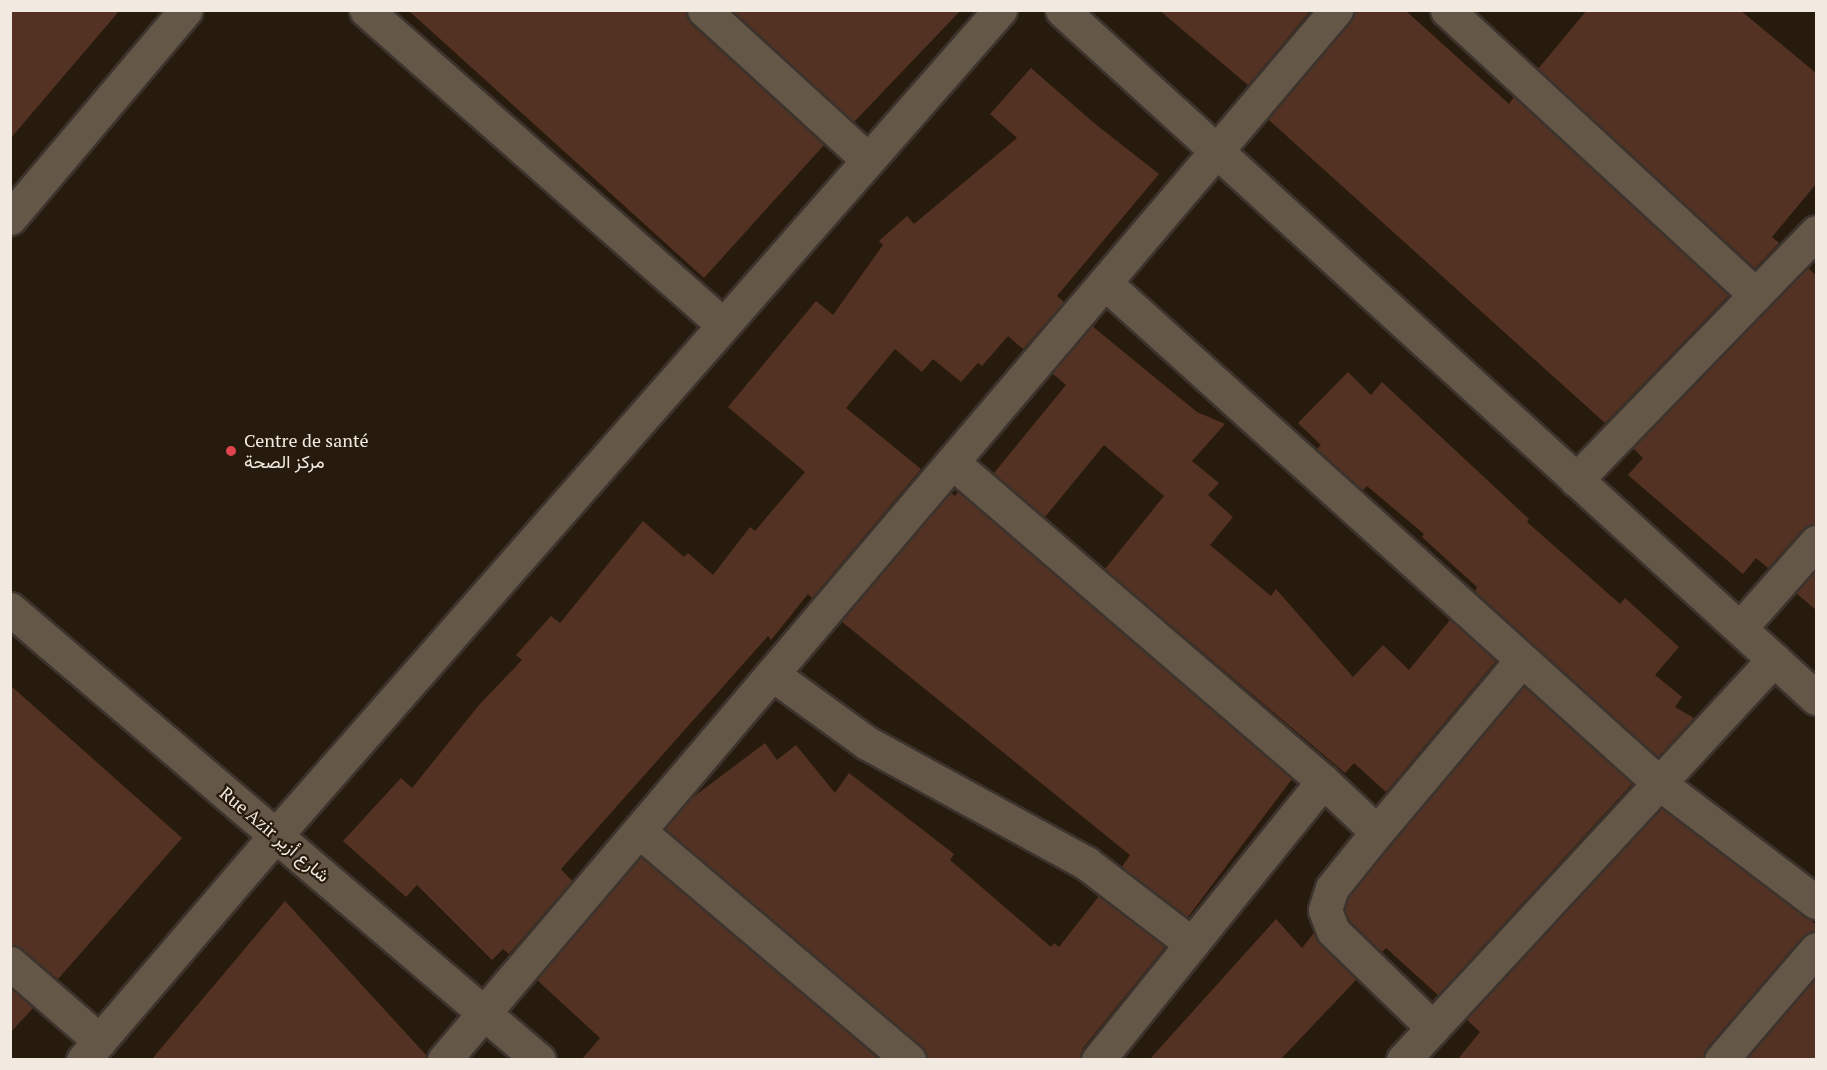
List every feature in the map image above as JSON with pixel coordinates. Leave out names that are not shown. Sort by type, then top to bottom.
[{"type":"street","points":[[10,218],[186,10]]},
{"type":"street","points":[[366,10],[723,325]]},
{"type":"street","points":[[704,10],[868,160]]},
{"type":"street","points":[[10,963],[92,1050],[276,835],[1000,10]]},
{"type":"street","points":[[1062,10],[1816,698]]},
{"type":"street","points":[[444,1059],[1336,10]]},
{"type":"street","points":[[1447,10],[1756,295]]},
{"type":"street","points":[[1576,480],[1816,232]]},
{"type":"street","points":[[1105,283],[1659,783],[1816,902]]},
{"type":"street","points":[[952,462],[1323,781],[1377,831]]},
{"type":"street","points":[[1740,628],[1816,542]]},
{"type":"street","name":"Rue Azir شارع أزير","points":[[10,609],[539,1059]]},
{"type":"street","points":[[1403,1059],[1774,659]]},
{"type":"street","points":[[1432,1028],[1333,931],[1324,910],[1332,888],[1377,831],[1522,660]]},
{"type":"street","points":[[772,674],[867,743],[1086,863],[1191,944]]},
{"type":"street","points":[[1098,1059],[1323,781]]},
{"type":"street","points":[[639,831],[909,1059]]},
{"type":"street","points":[[1721,1059],[1816,949]]},
{"type":"building","points":[[10,10],[120,10],[10,139]]},
{"type":"building","points":[[408,10],[686,10],[691,24],[824,145],[704,278]]},
{"type":"building","points":[[732,10],[961,10],[854,122]]},
{"type":"building","points":[[1159,10],[1311,10],[1248,85]]},
{"type":"building","points":[[1354,10],[1405,10],[1509,104],[1514,97],[1729,295],[1605,423],[1269,120],[1350,22]]},
{"type":"building","points":[[1587,10],[1740,10],[1816,73],[1816,184],[1772,237],[1779,243],[1755,268],[1538,69]]},
{"type":"building","points":[[1031,68],[1094,123],[1159,174],[1057,296],[1064,302],[1023,349],[1008,336],[982,366],[978,363],[961,382],[933,359],[922,372],[895,349],[846,408],[921,469],[812,598],[808,594],[771,640],[768,636],[561,869],[572,881],[509,954],[503,949],[492,960],[417,885],[406,897],[343,841],[401,778],[412,788],[479,705],[522,660],[516,655],[551,616],[560,623],[643,521],[684,557],[688,553],[713,575],[750,527],[755,531],[805,472],[728,407],[816,301],[833,315],[883,245],[879,241],[907,216],[914,224],[1017,138],[990,114]]},
{"type":"building","points":[[1808,268],[1816,275],[1816,524],[1802,530],[1768,568],[1756,558],[1743,574],[1628,475],[1643,458],[1633,448]]},
{"type":"building","points":[[1092,326],[1197,412],[1225,424],[1192,461],[1219,483],[1208,495],[1233,517],[1210,545],[1271,596],[1276,589],[1353,677],[1383,645],[1409,670],[1450,620],[1496,661],[1386,792],[1354,763],[1345,773],[1105,569],[1164,496],[1104,445],[1045,517],[994,473],[1066,385],[1052,373]]},
{"type":"building","points":[[1348,372],[1371,395],[1382,382],[1529,519],[1527,522],[1620,604],[1625,598],[1679,647],[1655,675],[1682,697],[1675,707],[1694,718],[1658,757],[1475,591],[1477,587],[1422,537],[1424,534],[1367,486],[1363,490],[1317,449],[1321,445],[1298,423]]},
{"type":"building","points":[[958,492],[1292,779],[1188,917],[1122,867],[1130,855],[841,621],[951,493],[955,496]]},
{"type":"building","points":[[1816,570],[1816,610],[1796,593]]},
{"type":"building","points":[[10,685],[182,838],[58,979],[22,949],[10,945]]},
{"type":"building","points":[[1524,687],[1632,784],[1438,995],[1386,948],[1382,952],[1349,920],[1345,909],[1349,897],[1389,847]]},
{"type":"building","points":[[765,743],[777,760],[796,745],[835,793],[849,773],[954,854],[950,860],[1051,947],[1054,943],[1059,947],[1099,896],[1165,947],[1083,1048],[1080,1059],[927,1059],[921,1046],[665,829],[692,798]]},
{"type":"building","points":[[1661,808],[1810,919],[1816,925],[1816,931],[1802,937],[1707,1048],[1703,1059],[1458,1059],[1480,1032],[1466,1019]]},
{"type":"building","points":[[641,857],[879,1059],[582,1059],[600,1038],[537,980]]},
{"type":"building","points":[[285,901],[426,1055],[426,1059],[152,1059]]},
{"type":"building","points":[[1276,919],[1302,948],[1314,933],[1320,944],[1356,980],[1281,1059],[1150,1059]]},
{"type":"building","points":[[1816,977],[1816,1059],[1746,1059]]},
{"type":"building","points":[[10,988],[33,1008],[10,1033]]},
{"type":"place","name":"Centre de santé مركز الصحة","points":[[231,451]]}]
